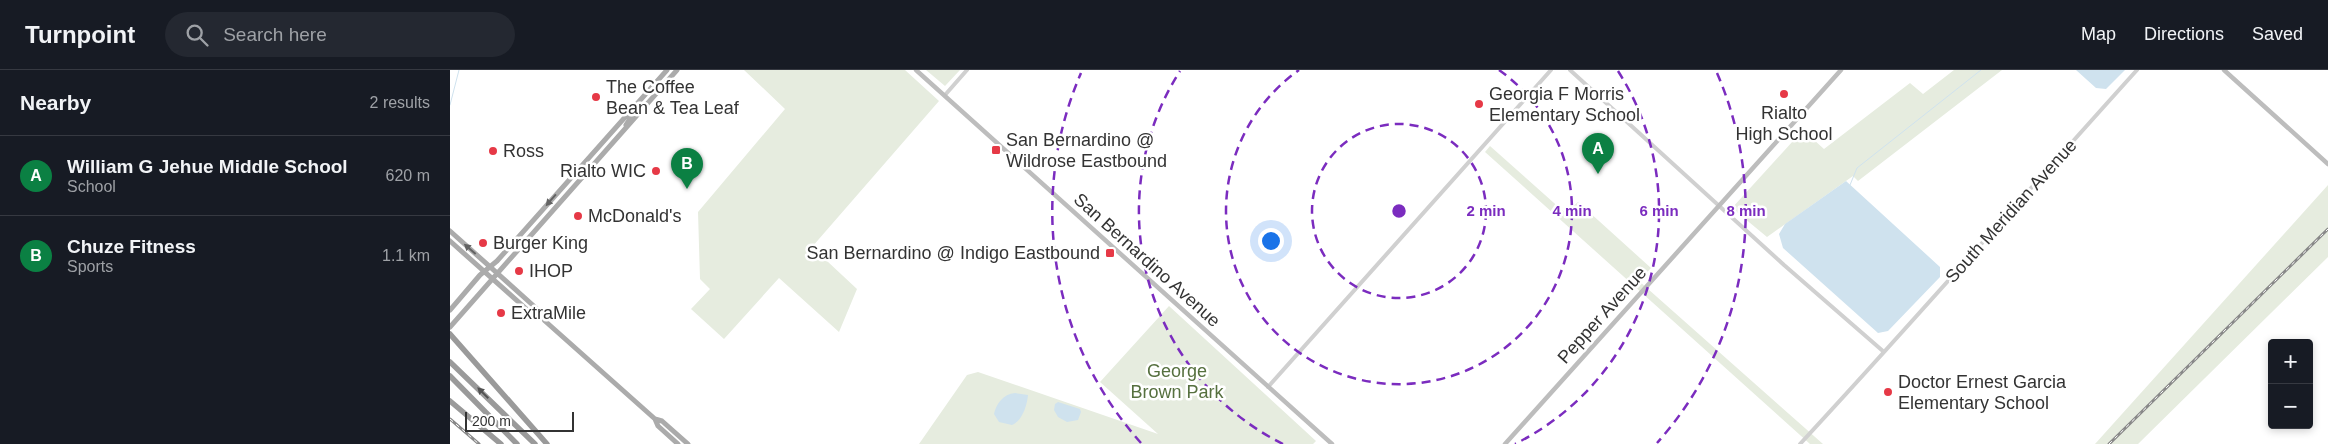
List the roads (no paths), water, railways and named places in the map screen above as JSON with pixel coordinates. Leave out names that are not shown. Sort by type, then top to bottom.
[{"type":"highway","points":[[450,334],[547,444]]},
{"type":"highway","points":[[450,362],[534,444]]},
{"type":"highway","points":[[450,376],[517,444]]},
{"type":"highway","points":[[450,401],[501,444]]},
{"type":"main road","points":[[450,327],[488,276],[666,70]]},
{"type":"main road","points":[[450,310],[494,270],[677,70]]},
{"type":"main road","name":"San Bernardino Avenue","points":[[916,70],[1332,444]]},
{"type":"main road","name":"Pepper Avenue","points":[[1505,444],[1841,70]]},
{"type":"main road","points":[[2224,70],[2328,164]]},
{"type":"main road","points":[[625,128],[626,122],[636,110],[636,105]]},
{"type":"main road","points":[[450,231],[536,308],[541,317],[655,419],[658,426],[678,444]]},
{"type":"main road","points":[[450,241],[532,314],[541,317]]},
{"type":"main road","points":[[655,419],[662,421],[688,444]]},
{"type":"street","points":[[945,96],[967,70]]},
{"type":"street","points":[[1268,387],[1552,70]]},
{"type":"street","points":[[1570,70],[1884,352]]},
{"type":"street","name":"South Meridian Avenue","points":[[1800,444],[2137,70]]},
{"type":"water","points":[[2076,70],[2125,70],[2106,89],[2096,88]]},
{"type":"water","points":[[1846,181],[1940,267],[1940,277],[1888,331],[1878,333],[1783,248],[1779,234],[1785,224]]},
{"type":"water","points":[[1015,393],[1028,395],[1021,417],[1012,425],[999,422],[994,414],[996,407],[1004,397]]},
{"type":"water","points":[[1058,402],[1080,409],[1081,412],[1078,420],[1067,422],[1058,417],[1054,410],[1055,404]]},
{"type":"waterway","points":[[450,105],[459,70]]},
{"type":"waterway","points":[[1850,185],[1857,168],[1981,70]]},
{"type":"railway","points":[[2109,444],[2328,229]]},
{"type":"railway","points":[[450,419],[479,444]]},
{"type":"place","name":"Rialto High School","points":[[1784,94]]},
{"type":"place","name":"The Coffee Bean & Tea Leaf","points":[[596,97]]},
{"type":"place","name":"Georgia F Morris Elementary School","points":[[1479,104]]},
{"type":"place","name":"San Bernardino @ Wildrose Eastbound","points":[[996,150]]},
{"type":"place","name":"Ross","points":[[493,151]]},
{"type":"place","name":"Rialto WIC","points":[[656,171]]},
{"type":"place","name":"William G Jehue Middle School","points":[[1598,174]]},
{"type":"place","name":"Chuze Fitness","points":[[687,189]]},
{"type":"place","name":"McDonald's","points":[[578,216]]},
{"type":"place","name":"Burger King","points":[[483,243]]},
{"type":"place","name":"San Bernardino @ Indigo Eastbound","points":[[1110,253]]},
{"type":"place","name":"IHOP","points":[[519,271]]},
{"type":"place","name":"ExtraMile","points":[[501,313]]},
{"type":"place","name":"Doctor Ernest Garcia Elementary School","points":[[1888,392]]},
{"type":"park label","name":"George Brown Park","points":[[1177,381]]}]
